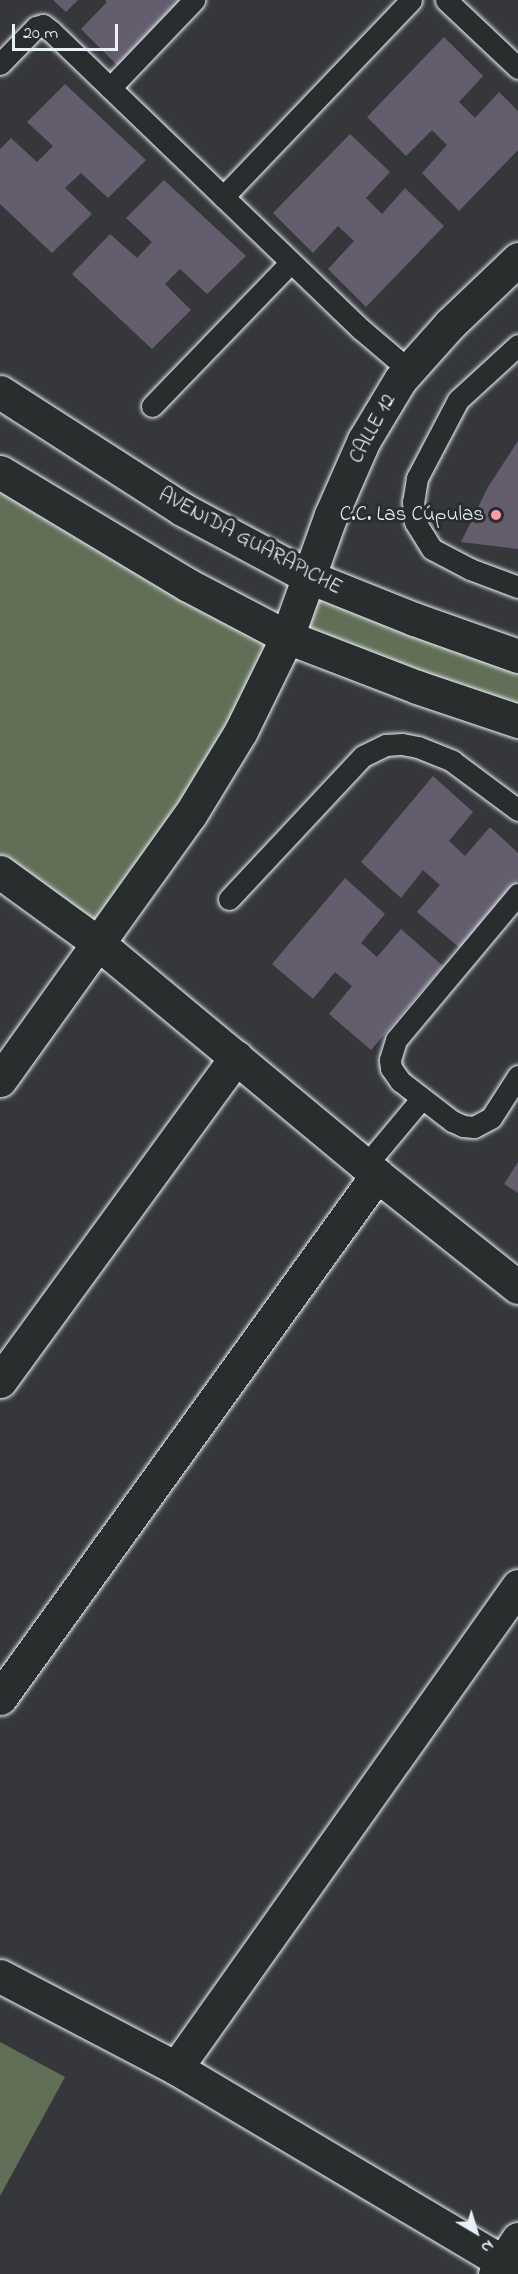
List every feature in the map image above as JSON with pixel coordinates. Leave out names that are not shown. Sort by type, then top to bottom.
[{"type":"street","name":"CALLE 12","points":[[0,1080],[190,815],[241,731],[287,637],[331,515],[364,440],[400,380],[450,324],[518,259]]},
{"type":"street","name":"AVENIDA GUARAPICHE","points":[[0,393],[182,508],[309,577],[414,619],[518,656]]},
{"type":"street","points":[[0,472],[188,585],[287,637],[407,684],[518,721]]},
{"type":"street","points":[[0,872],[99,944],[371,1170],[518,1287]]},
{"type":"street","points":[[0,1381],[236,1057]]},
{"type":"street","points":[[0,1698],[371,1170]]},
{"type":"street","points":[[176,2068],[518,1587]]},
{"type":"street","points":[[0,1976],[176,2068],[508,2261]]},
{"type":"lane","points":[[110,88],[194,0]]},
{"type":"lane","points":[[223,197],[411,0]]},
{"type":"lane","points":[[446,0],[518,68]]},
{"type":"lane","points":[[0,64],[36,27],[43,25],[362,330],[409,370]]},
{"type":"lane","points":[[152,406],[291,262]]},
{"type":"lane","points":[[518,345],[458,400],[417,478],[413,502],[415,522],[432,549],[470,569],[518,587]]},
{"type":"lane","points":[[229,899],[363,756],[386,745],[402,744],[418,747],[452,761],[518,810]]},
{"type":"lane","points":[[518,894],[396,1040],[391,1049],[392,1068],[400,1081],[452,1121],[474,1127],[491,1118],[518,1076]]},
{"type":"lane","points":[[371,1170],[422,1098]]},
{"type":"green space","points":[[0,472],[287,636],[309,577],[518,656],[518,721],[287,637],[99,944],[0,872]]},
{"type":"green space","points":[[0,2042],[65,2077],[0,2196]]},
{"type":"building","points":[[53,0],[78,0],[66,12]]},
{"type":"building","points":[[105,0],[183,0],[119,67],[81,29],[107,2]]},
{"type":"building","points":[[444,37],[483,76],[459,102],[475,118],[499,92],[518,111],[518,150],[459,211],[422,173],[447,145],[432,130],[406,156],[367,117]]},
{"type":"building","points":[[65,84],[146,160],[108,198],[81,173],[65,188],[92,214],[52,253],[0,204],[0,149],[11,138],[37,162],[53,146],[27,122]]},
{"type":"building","points":[[350,134],[390,172],[366,198],[382,214],[405,188],[444,226],[366,307],[328,269],[354,241],[338,226],[313,253],[273,213]]},
{"type":"building","points":[[164,180],[246,256],[207,294],[180,269],[165,284],[191,310],[152,349],[72,274],[110,234],[137,258],[152,242],[126,218]]},
{"type":"building","name":"C.C. Las Cúpulas","points":[[518,441],[518,549],[461,542],[488,487]]},
{"type":"building","points":[[433,776],[473,812],[449,841],[465,856],[490,827],[518,853],[518,880],[460,948],[417,912],[440,885],[423,870],[401,898],[361,862]]},
{"type":"building","points":[[345,878],[385,914],[361,943],[377,957],[401,929],[443,966],[371,1050],[329,1014],[352,986],[335,972],[313,999],[272,964]]},
{"type":"building","points":[[518,1162],[518,1193],[504,1184]]},
{"type":"place","name":"C.C. Las Cúpulas","points":[[496,515]]}]
